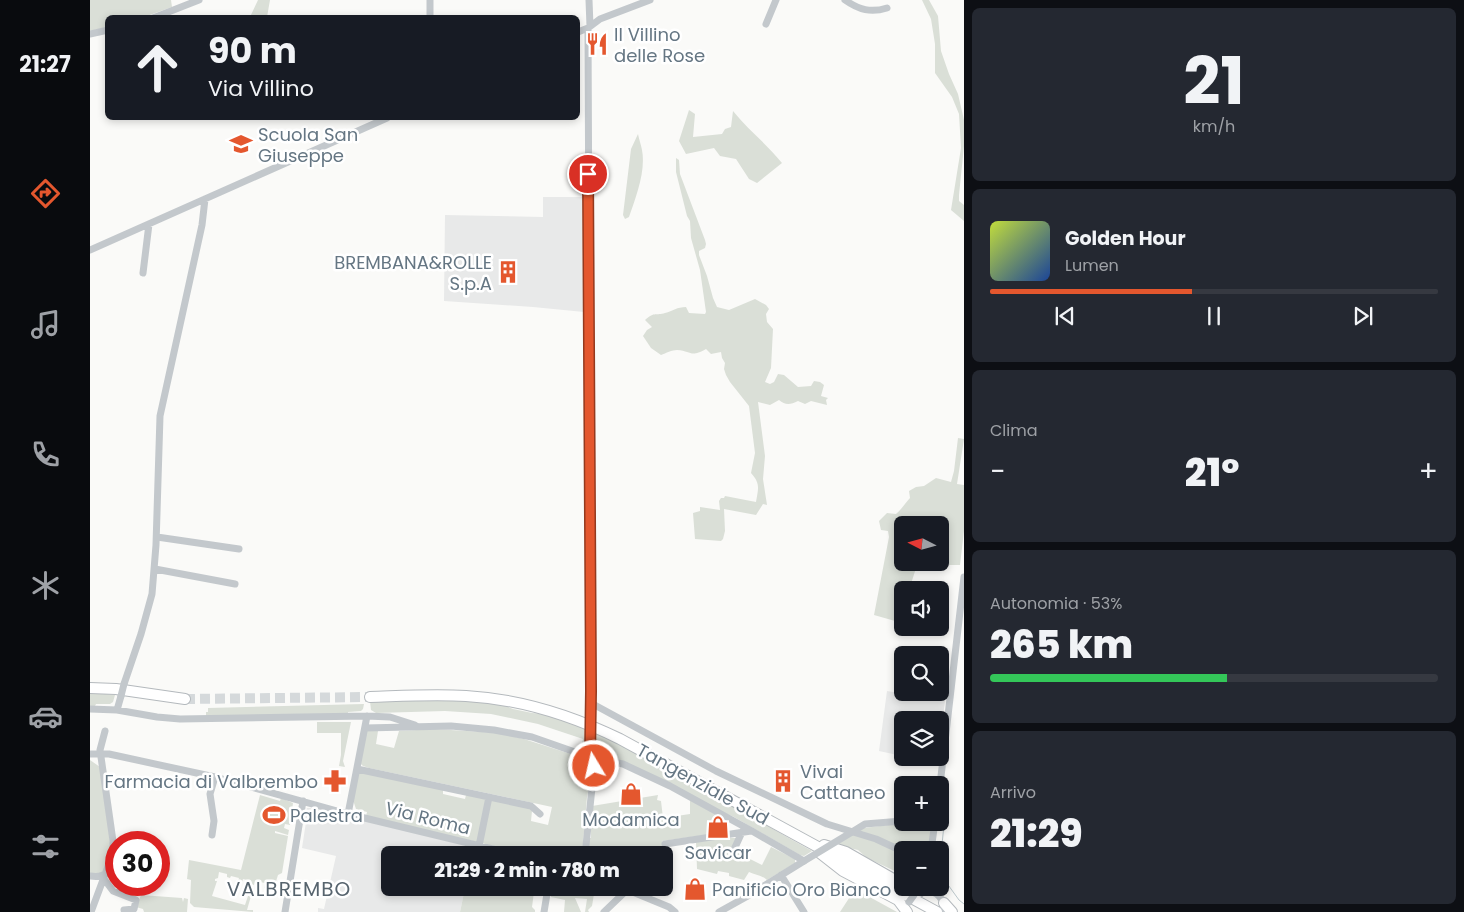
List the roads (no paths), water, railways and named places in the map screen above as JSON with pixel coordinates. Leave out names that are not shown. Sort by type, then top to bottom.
[{"type":"highway","points":[[90,688],[112,689],[185,699]]},
{"type":"highway","name":"Tangenziale Sud","points":[[370,697],[437,695],[483,697],[524,704],[564,715],[620,739],[913,898],[944,909]]},
{"type":"highway","points":[[894,879],[846,852],[822,844],[817,846],[818,851],[837,867],[898,900],[913,898]]},
{"type":"street","points":[[160,15],[198,0]]},
{"type":"street","points":[[430,0],[430,15]]},
{"type":"street","points":[[586,846],[592,758],[588,0]]},
{"type":"street","points":[[580,31],[600,19],[650,0]]},
{"type":"street","points":[[766,24],[776,0]]},
{"type":"street","points":[[846,0],[855,6],[876,12],[887,8]]},
{"type":"street","points":[[90,34],[105,31]]},
{"type":"street","points":[[90,250],[383,120]]},
{"type":"street","points":[[117,710],[152,594],[157,537],[161,408],[202,225],[205,199]]},
{"type":"street","points":[[143,273],[149,224]]},
{"type":"street","points":[[157,537],[239,550]]},
{"type":"street","points":[[155,569],[235,584]]},
{"type":"street","points":[[941,776],[964,576]]},
{"type":"street","points":[[591,703],[716,771],[827,824],[876,839],[894,847]]},
{"type":"street","points":[[90,709],[117,710],[173,719],[390,717],[422,727]]},
{"type":"street","points":[[348,814],[367,716]]},
{"type":"street","points":[[365,728],[463,727],[508,732],[532,737],[592,758],[623,764],[670,786],[804,861]]},
{"type":"street","points":[[105,732],[100,754],[112,831]]},
{"type":"street","name":"Via Roma","points":[[90,754],[131,758],[215,777],[348,814],[479,846]]},
{"type":"street","points":[[357,768],[531,806],[540,814]]},
{"type":"street","points":[[212,835],[214,821],[210,794],[215,777]]},
{"type":"street","points":[[479,846],[489,797]]},
{"type":"street","points":[[286,912],[303,801]]},
{"type":"street","points":[[719,912],[746,898],[865,824],[894,822]]},
{"type":"street","points":[[665,844],[752,831]]},
{"type":"street","points":[[732,854],[742,832]]},
{"type":"street","points":[[90,876],[105,875]]},
{"type":"street","points":[[91,912],[105,875]]},
{"type":"street","points":[[781,876],[804,912]]},
{"type":"street","points":[[124,910],[134,909],[136,900],[126,896]]},
{"type":"street","points":[[544,912],[547,896]]},
{"type":"street","points":[[604,912],[619,896]]},
{"type":"street","points":[[641,896],[675,912]]},
{"type":"street","points":[[939,896],[944,909]]},
{"type":"waterway","points":[[943,831],[940,864],[942,873],[946,882],[964,904]]},
{"type":"tunnel","points":[[185,699],[370,697]]},
{"type":"place","name":"Il Villino delle Rose","points":[[597,44]]},
{"type":"place","name":"Scuola San Giuseppe","points":[[241,144]]},
{"type":"place","name":"BREMBANA&ROLLE S.p.A","points":[[508,272]]},
{"type":"place","name":"Farmacia di Valbrembo","points":[[335,781]]},
{"type":"place","name":"Vivai Cattaneo","points":[[783,781]]},
{"type":"place","name":"Modamica","points":[[631,794]]},
{"type":"place","name":"Palestra","points":[[274,815]]},
{"type":"place","name":"Savicar","points":[[718,827]]},
{"type":"place","name":"Panificio Oro Bianco","points":[[695,889]]},
{"type":"district","name":"VALBREMBO","points":[[289,889]]}]
